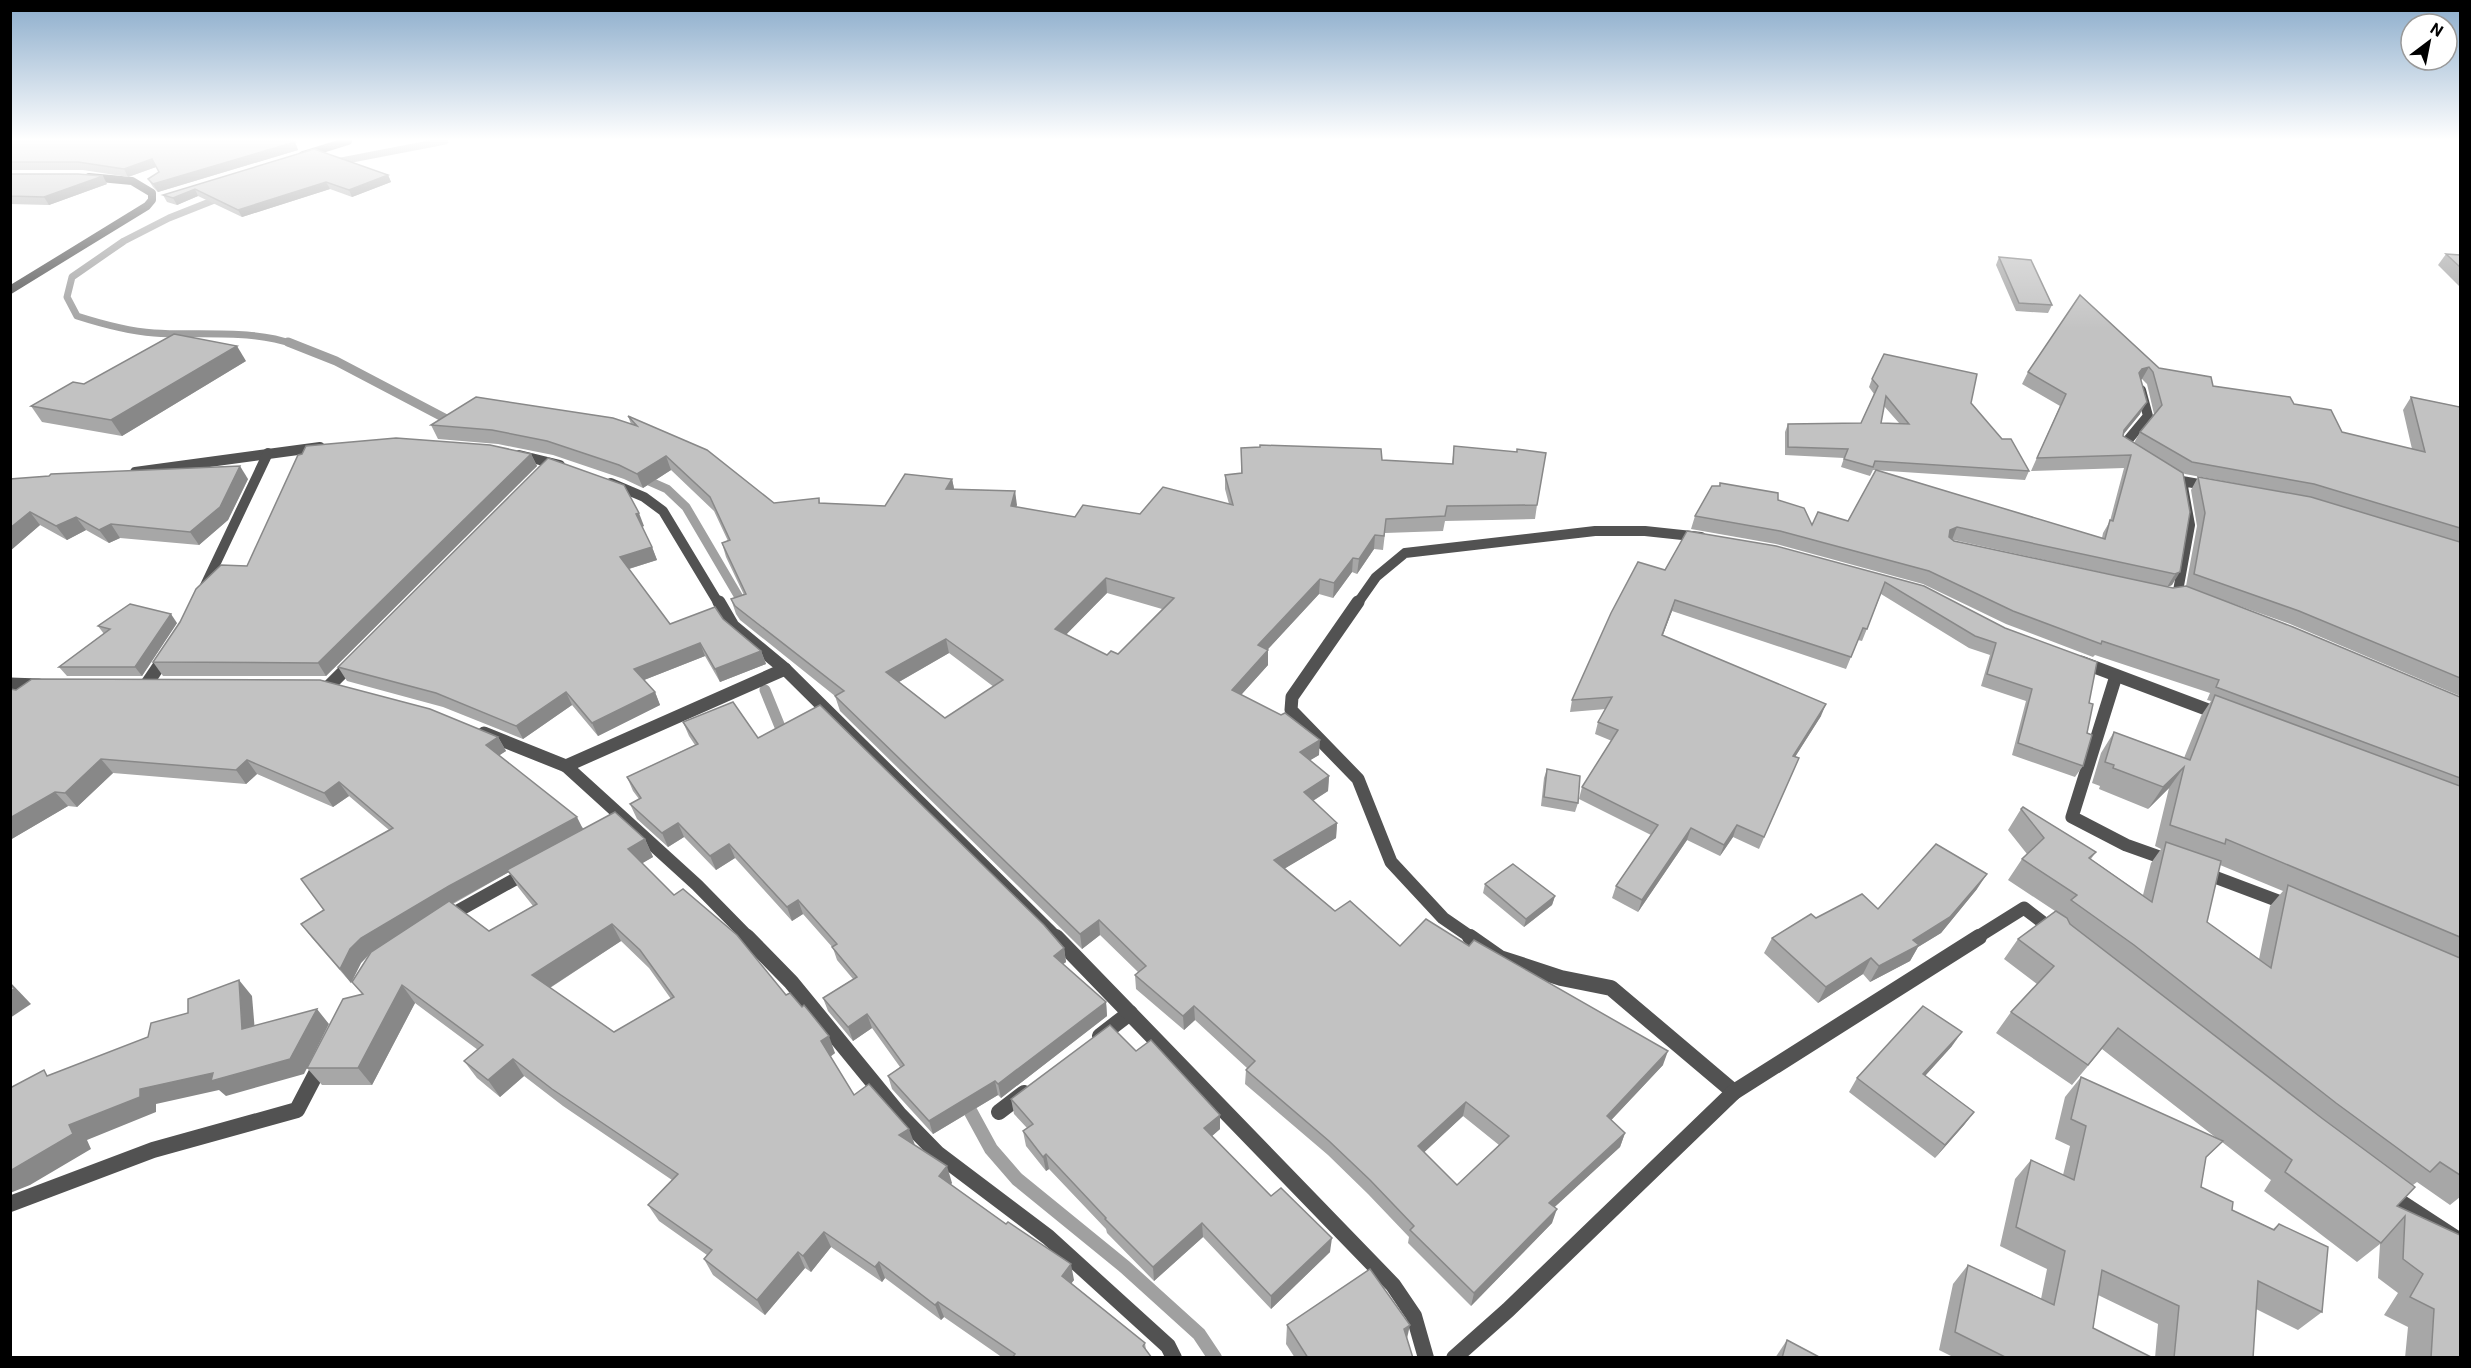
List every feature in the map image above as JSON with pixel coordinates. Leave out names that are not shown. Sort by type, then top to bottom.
[{"type":"street","points":[[10,290],[148,205]]},
{"type":"street","points":[[2140,386],[2148,416],[2123,446],[2143,458]]},
{"type":"street","points":[[123,474],[326,446]]},
{"type":"street","points":[[198,600],[268,453]]},
{"type":"street","points":[[508,453],[547,466],[571,469]]},
{"type":"street","points":[[2200,599],[2173,592],[2190,525],[2178,478],[2227,489]]},
{"type":"street","points":[[602,479],[644,497],[663,511],[733,626],[785,669],[1130,1013],[1393,1285],[1413,1316],[1426,1358]]},
{"type":"street","points":[[1711,539],[1645,531],[1595,531],[1405,553],[1376,578],[1292,697],[1291,710],[1299,721],[1358,779],[1391,862],[1443,918],[1500,958],[1561,978],[1611,988],[1734,1092]]},
{"type":"street","points":[[146,685],[170,650]]},
{"type":"street","points":[[329,686],[362,652]]},
{"type":"street","points":[[2068,657],[2228,718]]},
{"type":"street","points":[[566,766],[785,669]]},
{"type":"street","points":[[2116,676],[2072,817],[2126,845],[2302,910]]},
{"type":"street","points":[[10,684],[55,685]]},
{"type":"street","points":[[472,728],[566,766],[619,822],[697,885],[791,982],[899,1114],[938,1154],[1048,1237],[1168,1346],[1174,1358]]},
{"type":"street","points":[[433,926],[543,863]]},
{"type":"street","points":[[1454,1358],[1508,1310],[1734,1092],[2024,908],[2071,944]]},
{"type":"street","points":[[1083,1048],[1130,1013]]},
{"type":"street","points":[[10,1204],[153,1150],[297,1110],[328,1049]]},
{"type":"street","points":[[999,1112],[1036,1084]]},
{"type":"street","points":[[2378,1186],[2404,1206],[2460,1241]]},
{"type":"building","points":[[227,205],[254,205],[238,210]]},
{"type":"building","points":[[2446,254],[2460,255],[2460,267]]},
{"type":"building","points":[[1999,257],[2031,260],[2052,305],[2019,303]]},
{"type":"building","points":[[2080,295],[2159,368],[2211,377],[2213,386],[2290,397],[2294,404],[2331,410],[2342,432],[2425,452],[2411,397],[2460,407],[2460,528],[2314,484],[2192,462],[2140,432],[2162,405],[2153,372],[2149,367],[2142,369],[2139,373],[2147,402],[2124,430],[2123,436],[2183,473],[2190,512],[2180,572],[2175,574],[1957,527],[1950,530],[1949,537],[1954,541],[2173,588],[2186,586],[2293,627],[2460,697],[2460,778],[2216,687],[2219,680],[2102,641],[2101,644],[2013,611],[1929,571],[1780,531],[1695,516],[1712,486],[1720,486],[1720,483],[1778,493],[1778,500],[1804,508],[1812,525],[1818,512],[1848,521],[1876,470],[2105,539],[2110,520],[2113,521],[2131,455],[2037,458],[2066,394],[2028,372]]},
{"type":"building","points":[[174,334],[237,346],[111,420],[31,406],[73,382],[84,384]]},
{"type":"building","points":[[1884,354],[1977,374],[1971,403],[2002,439],[2011,439],[2029,471],[1875,461],[1873,467],[1844,459],[1848,449],[1788,447],[1788,424],[1861,423],[1878,386],[1872,379]],"holes":[[[1886,396],[1909,424],[1881,423]]]},
{"type":"building","points":[[476,397],[613,418],[637,426],[628,416],[707,450],[774,503],[819,498],[819,503],[885,506],[905,474],[952,479],[946,489],[1015,491],[1011,506],[1075,517],[1083,505],[1140,514],[1163,487],[1233,505],[1225,475],[1242,473],[1241,448],[1260,447],[1260,445],[1381,449],[1382,460],[1453,464],[1454,446],[1546,453],[1537,505],[1447,506],[1445,516],[1386,519],[1384,536],[1375,535],[1359,559],[1353,558],[1334,583],[1320,579],[1258,645],[1268,650],[1232,690],[1281,715],[1285,713],[1320,740],[1300,752],[1329,776],[1304,792],[1337,823],[1274,860],[1335,911],[1350,901],[1400,946],[1426,919],[1469,946],[1474,940],[1668,1051],[1607,1116],[1625,1133],[1549,1203],[1557,1209],[1474,1293],[1410,1230],[1414,1226],[1370,1180],[1329,1141],[1246,1070],[1255,1061],[1194,1006],[1183,1016],[1135,975],[1146,966],[1099,920],[1080,934],[835,696],[844,691],[735,606],[731,599],[746,594],[722,543],[730,540],[710,497],[666,456],[637,474],[619,465],[547,441],[492,430],[431,425]],"holes":[[[1106,578],[1174,598],[1118,654],[1111,651],[1107,655],[1055,629]],[[946,639],[1003,680],[945,718],[886,672]],[[1466,1102],[1509,1136],[1457,1185],[1418,1146]]]},
{"type":"building","points":[[396,438],[490,445],[531,454],[318,663],[153,662],[180,622],[196,589],[221,565],[247,566],[298,455],[302,454],[306,446]]},
{"type":"building","points":[[548,458],[624,485],[639,513],[636,514],[652,547],[620,557],[670,624],[715,607],[723,619],[761,651],[715,669],[700,643],[634,669],[655,692],[592,723],[566,692],[516,726],[436,693],[338,667]]},
{"type":"building","points":[[240,466],[220,507],[190,532],[111,524],[99,530],[76,517],[56,526],[30,512],[10,528],[10,479],[51,474]]},
{"type":"building","points":[[2198,477],[2311,497],[2460,542],[2460,678],[2299,611],[2194,574],[2205,513]]},
{"type":"building","points":[[1687,531],[1776,546],[1924,586],[2005,628],[2097,662],[2089,703],[2093,704],[2087,733],[2092,735],[2083,766],[2018,743],[2032,689],[1987,674],[1996,643],[1975,636],[1885,582],[1867,629],[1863,628],[1851,657],[1675,600],[1662,635],[1826,704],[1793,756],[1799,758],[1764,837],[1737,825],[1724,845],[1691,828],[1642,900],[1616,886],[1658,825],[1582,787],[1618,730],[1598,722],[1612,697],[1572,700],[1611,613],[1638,562],[1665,570]]},
{"type":"building","points":[[130,604],[171,614],[135,667],[59,667],[110,629],[98,626]]},
{"type":"building","points":[[32,679],[320,680],[430,709],[498,737],[486,745],[577,817],[449,886],[361,938],[350,949],[340,969],[301,924],[324,910],[301,879],[393,828],[339,782],[324,793],[247,760],[236,770],[101,759],[65,793],[55,792],[10,818],[10,689],[16,690]]},
{"type":"building","points":[[2215,695],[2460,786],[2460,937],[2226,839],[2225,844],[2170,825],[2184,767],[2163,787],[2113,768],[2114,765],[2105,762],[2114,732],[2190,760]]},
{"type":"building","points":[[733,702],[758,738],[820,705],[1044,925],[1064,948],[1054,956],[1106,1002],[998,1084],[995,1081],[929,1121],[888,1076],[904,1065],[867,1014],[848,1027],[823,998],[857,977],[832,947],[837,944],[798,900],[787,907],[729,844],[710,856],[678,823],[662,833],[630,804],[641,798],[627,777],[698,744],[683,722]]},
{"type":"building","points":[[1547,769],[1580,776],[1578,803],[1544,797]]},
{"type":"building","points":[[2023,807],[2096,852],[2089,858],[2152,902],[2166,842],[2221,861],[2207,922],[2271,968],[2288,885],[2460,958],[2460,1175],[2440,1162],[2430,1172],[2336,1103],[2134,945],[2071,900],[2077,895],[2022,859],[2044,838],[2021,809]]},
{"type":"building","points":[[615,812],[645,839],[628,849],[674,895],[683,889],[737,935],[786,995],[790,993],[802,1007],[804,1005],[829,1036],[821,1041],[854,1095],[869,1084],[909,1129],[899,1135],[947,1166],[939,1176],[1006,1224],[1008,1222],[1071,1264],[1062,1276],[1145,1343],[1143,1346],[1152,1358],[1012,1358],[1015,1354],[938,1302],[935,1305],[879,1262],[875,1267],[824,1232],[803,1256],[798,1252],[757,1300],[704,1259],[712,1250],[648,1205],[678,1174],[552,1089],[513,1059],[488,1080],[464,1061],[483,1045],[402,985],[358,1068],[307,1068],[343,999],[363,994],[352,982],[371,952],[449,901],[489,931],[537,904],[507,870]],"holes":[[[612,924],[640,950],[674,997],[614,1032],[532,975]]]},
{"type":"building","points":[[1936,844],[1987,874],[1950,917],[1913,940],[1919,945],[1879,966],[1871,958],[1826,987],[1772,938],[1811,914],[1816,918],[1862,894],[1878,909]]},
{"type":"building","points":[[1513,864],[1555,896],[1526,919],[1485,884]]},
{"type":"building","points":[[2056,911],[2323,1119],[2415,1187],[2397,1206],[2460,1235],[2460,1358],[2431,1358],[2434,1309],[2410,1297],[2423,1274],[2403,1259],[2405,1216],[2381,1243],[2285,1172],[2292,1160],[2118,1028],[2088,1065],[2011,1012],[2054,966],[2018,939]]},
{"type":"building","points":[[239,980],[242,1029],[317,1009],[290,1059],[211,1081],[213,1073],[140,1089],[140,1097],[69,1125],[73,1134],[10,1171],[10,1088],[44,1070],[47,1076],[148,1037],[151,1023],[188,1013],[188,999]]},
{"type":"building","points":[[1923,1006],[1962,1032],[1923,1074],[1974,1112],[1945,1145],[1857,1078]]},
{"type":"building","points":[[1110,1025],[1136,1051],[1151,1040],[1220,1115],[1204,1128],[1271,1196],[1281,1188],[1332,1238],[1271,1296],[1202,1223],[1153,1267],[1105,1219],[1046,1154],[1043,1157],[1023,1131],[1033,1124],[1011,1099]]},
{"type":"building","points":[[2081,1077],[2223,1141],[2206,1157],[2201,1187],[2233,1202],[2232,1210],[2274,1230],[2279,1224],[2328,1247],[2322,1312],[2258,1281],[2253,1358],[2174,1358],[2179,1306],[2102,1270],[2093,1328],[2153,1358],[2007,1358],[1955,1332],[1968,1265],[2054,1305],[2065,1251],[2016,1227],[2031,1160],[2074,1180],[2086,1126],[2071,1119]]},
{"type":"building","points":[[1370,1269],[1410,1325],[1404,1329],[1413,1358],[1308,1358],[1287,1325]]},
{"type":"building","points":[[1787,1340],[1821,1358],[1782,1358]]},
{"type":"waterway","points":[[202,205],[169,218],[124,241],[72,277],[67,297],[77,316],[124,329],[154,333],[260,336],[292,344]]},
{"type":"waterway","points":[[288,342],[336,361],[454,423]]},
{"type":"waterway","points":[[642,478],[667,489],[686,507],[743,604]]},
{"type":"waterway","points":[[742,602],[745,607]]},
{"type":"waterway","points":[[765,690],[785,739]]},
{"type":"waterway","points":[[966,1098],[967,1105],[991,1149],[1017,1179],[1125,1267],[1199,1334],[1215,1358]]}]
